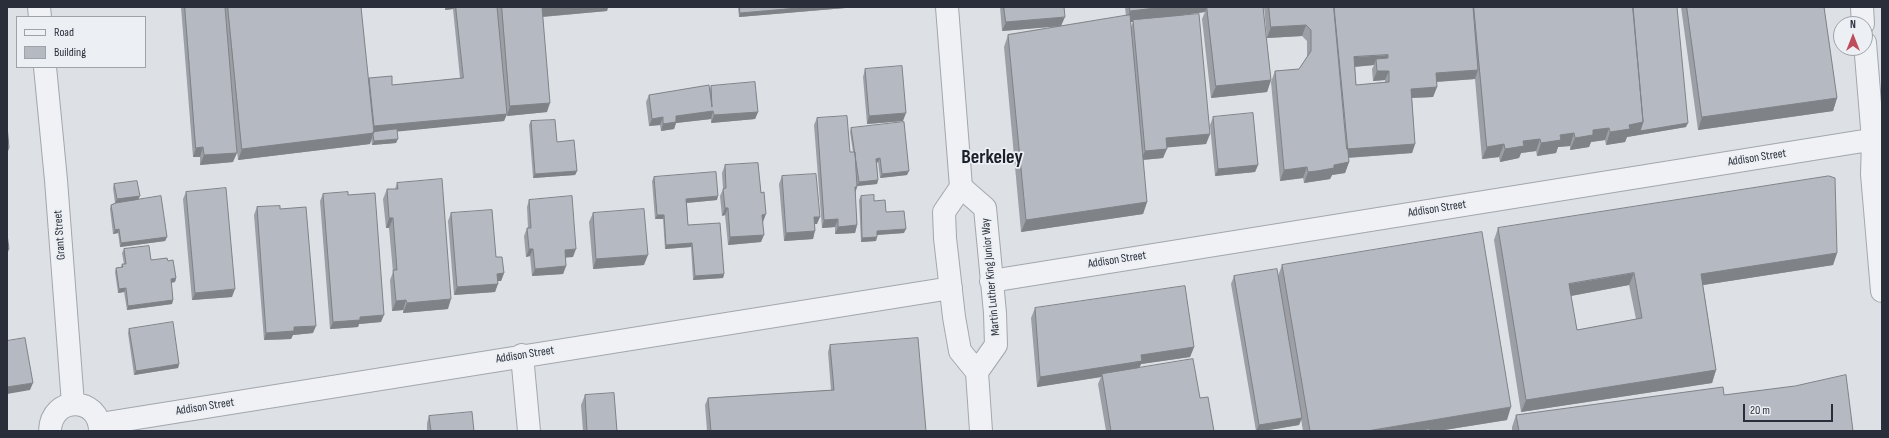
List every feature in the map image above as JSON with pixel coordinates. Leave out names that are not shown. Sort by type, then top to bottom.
[{"type":"street","points":[[947,7],[961,187],[944,212],[950,288],[960,351],[977,372],[981,431]]},
{"type":"street","points":[[1867,56],[1878,139],[1872,174],[1882,291]]},
{"type":"street","name":"Grant Street","points":[[45,68],[55,165],[73,404]]},
{"type":"street","name":"Addison Street","points":[[991,281],[1878,139]]},
{"type":"street","name":"Martin Luther King Junior Way","points":[[961,187],[985,208],[996,345],[977,372]]},
{"type":"street","name":"Addison Street","points":[[100,428],[522,355],[801,313],[950,288]]},
{"type":"street","points":[[522,355],[529,431]]},
{"type":"street","points":[[50,431],[53,417],[58,411],[64,406],[73,404],[87,407],[93,412],[100,428]]},
{"type":"building","points":[[185,7],[225,7],[237,153],[204,155],[203,147],[196,148]]},
{"type":"building","points":[[228,7],[361,7],[374,133],[242,149]]},
{"type":"building","points":[[456,7],[497,7],[507,114],[374,126],[369,78],[392,76],[392,85],[463,78]]},
{"type":"building","points":[[502,7],[542,7],[550,103],[510,106]]},
{"type":"building","points":[[740,7],[810,7],[740,13]]},
{"type":"building","points":[[1004,7],[1064,7],[1065,17],[1006,22]]},
{"type":"building","points":[[1130,7],[1164,7],[1130,11]]},
{"type":"building","points":[[1207,7],[1263,7],[1271,80],[1216,86]]},
{"type":"building","points":[[1269,7],[1334,7],[1349,162],[1334,165],[1334,168],[1317,171],[1308,172],[1307,167],[1284,170],[1275,71],[1299,69],[1311,51],[1311,30],[1306,25],[1271,27]]},
{"type":"building","points":[[1334,7],[1473,7],[1478,70],[1436,73],[1437,87],[1411,89],[1415,144],[1347,149]],"holes":[[[1388,55],[1388,58],[1376,59],[1377,71],[1389,71],[1389,82],[1356,85],[1354,57]]]},
{"type":"building","points":[[1474,7],[1633,7],[1643,122],[1629,125],[1630,129],[1610,132],[1609,128],[1593,130],[1593,135],[1575,138],[1574,133],[1560,135],[1561,140],[1541,143],[1540,139],[1523,141],[1524,146],[1505,149],[1504,144],[1487,147]]},
{"type":"building","points":[[1633,7],[1677,7],[1688,123],[1640,131],[1643,122]]},
{"type":"building","points":[[1687,7],[1824,7],[1837,98],[1702,117]]},
{"type":"building","points":[[1199,14],[1210,134],[1166,138],[1167,149],[1145,151],[1133,20]]},
{"type":"building","points":[[1130,15],[1147,202],[1026,220],[1008,35]]},
{"type":"building","points":[[902,66],[906,113],[869,116],[865,69]]},
{"type":"building","points":[[755,82],[758,112],[714,115],[713,111],[676,116],[676,122],[663,124],[663,117],[652,119],[649,95],[709,85],[712,107],[711,86]]},
{"type":"building","points":[[1253,113],[1258,165],[1218,169],[1213,117]]},
{"type":"building","points":[[847,116],[850,152],[855,152],[857,225],[838,227],[838,219],[824,220],[817,118]]},
{"type":"building","points":[[555,120],[557,142],[574,140],[577,171],[535,174],[531,121]]},
{"type":"building","points":[[904,122],[909,171],[882,174],[880,158],[876,159],[878,180],[859,182],[851,128]]},
{"type":"building","points":[[7,125],[9,148],[7,149]]},
{"type":"building","points":[[397,129],[398,139],[374,141],[373,132]]},
{"type":"building","points":[[758,163],[761,193],[764,192],[766,214],[762,215],[764,235],[730,237],[728,208],[725,208],[723,189],[726,188],[725,165]]},
{"type":"building","points":[[716,172],[718,196],[686,199],[688,225],[720,223],[724,274],[695,276],[692,243],[666,245],[664,215],[657,215],[654,177]]},
{"type":"building","points":[[816,174],[820,217],[814,217],[815,231],[786,233],[782,176]]},
{"type":"building","points":[[1829,176],[1835,178],[1837,253],[1701,274],[1716,370],[1526,400],[1498,228]],"holes":[[[1634,273],[1642,318],[1577,330],[1569,284]]]},
{"type":"building","points":[[442,179],[451,299],[407,303],[406,300],[396,301],[393,270],[397,270],[393,218],[389,218],[387,189],[398,189],[397,183]]},
{"type":"building","points":[[137,181],[140,196],[117,199],[114,184]]},
{"type":"building","points":[[226,188],[235,289],[195,293],[186,192]]},
{"type":"building","points":[[348,192],[348,195],[375,193],[384,315],[360,317],[360,320],[333,322],[323,194]]},
{"type":"building","points":[[874,195],[874,201],[885,200],[886,212],[904,211],[906,229],[877,231],[877,237],[862,238],[861,196]]},
{"type":"building","points":[[161,196],[167,237],[121,243],[119,229],[115,230],[111,205]]},
{"type":"building","points":[[572,196],[576,249],[565,250],[566,266],[535,269],[533,249],[529,249],[527,228],[531,228],[529,200]]},
{"type":"building","points":[[280,206],[280,209],[306,207],[316,326],[294,327],[294,331],[266,333],[257,207]]},
{"type":"building","points":[[644,209],[648,255],[596,259],[593,213]]},
{"type":"building","points":[[492,210],[496,257],[502,257],[504,273],[497,274],[498,284],[457,287],[451,213]]},
{"type":"building","points":[[1482,232],[1511,407],[1367,431],[1310,431],[1282,265]]},
{"type":"building","points":[[7,234],[9,249],[7,249]]},
{"type":"building","points":[[149,246],[151,260],[167,258],[168,261],[173,260],[176,278],[171,279],[173,300],[128,306],[126,288],[119,289],[116,268],[123,267],[122,264],[126,264],[124,249]]},
{"type":"building","points":[[1277,269],[1302,418],[1259,425],[1234,276]]},
{"type":"building","points":[[1185,286],[1194,347],[1141,355],[1142,361],[1040,377],[1035,308]]},
{"type":"building","points":[[173,322],[179,364],[136,371],[129,329]]},
{"type":"building","points":[[25,338],[33,383],[7,387],[7,341]]},
{"type":"building","points":[[918,338],[926,431],[711,431],[708,398],[834,390],[830,345]]},
{"type":"building","points":[[1193,359],[1200,398],[1208,397],[1214,431],[1111,431],[1102,374]]},
{"type":"building","points":[[1846,375],[1853,431],[1519,431],[1516,415],[1723,387],[1724,395],[1795,386]]},
{"type":"building","points":[[614,393],[617,431],[587,431],[585,395]]},
{"type":"building","points":[[472,412],[474,431],[431,431],[429,416]]},
{"type":"building","points":[[1429,429],[1430,431],[1416,431]]},
{"type":"district","name":"Berkeley","points":[[992,158]]}]
